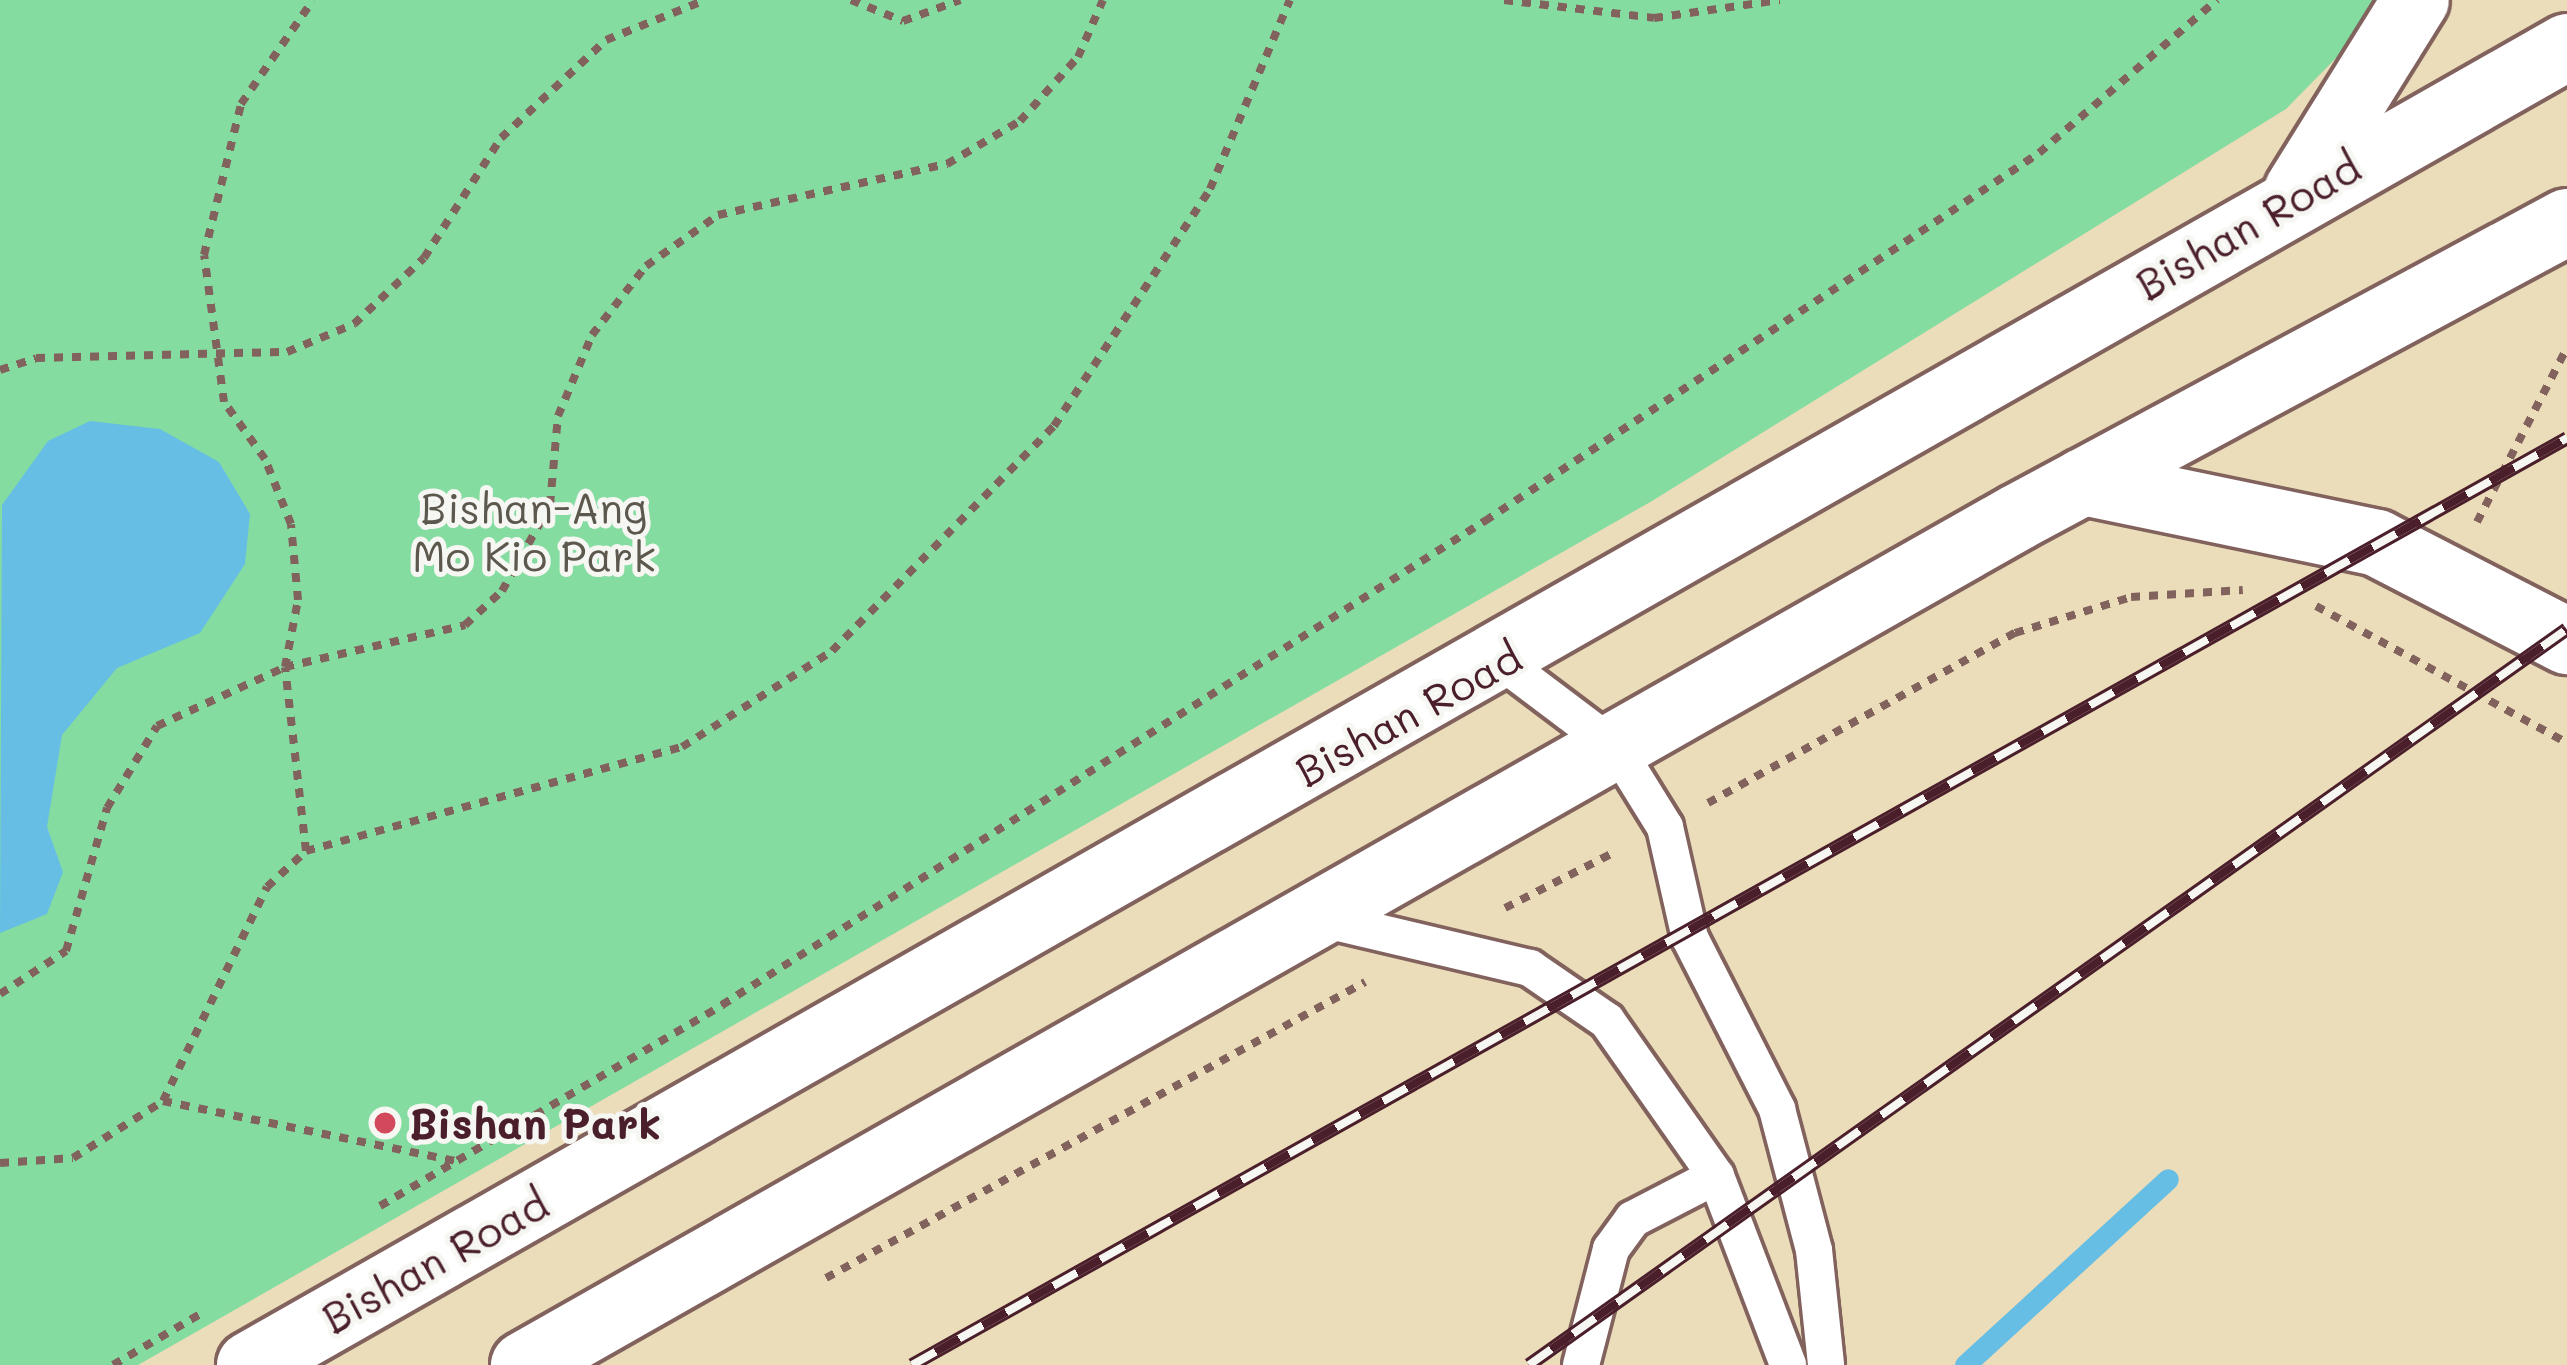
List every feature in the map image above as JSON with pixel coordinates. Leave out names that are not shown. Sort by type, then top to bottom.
[{"type":"main road","points":[[2292,199],[2416,0]]},
{"type":"main road","name":"Bishan Road","points":[[250,1365],[1502,662],[2558,43]]},
{"type":"main road","points":[[524,1365],[1308,916],[1616,748],[2083,482],[2567,222]]},
{"type":"main road","points":[[2083,482],[2377,543],[2450,574],[2567,641]]},
{"type":"lane","points":[[1502,662],[1616,748],[1665,827],[1690,938],[1777,1108],[1814,1250],[1826,1365]]},
{"type":"lane","points":[[1308,916],[1441,940],[1530,968],[1607,1021],[1716,1176],[1788,1365]]},
{"type":"lane","points":[[1580,1365],[1611,1249],[1633,1219],[1716,1176]]},
{"type":"path","points":[[306,851],[286,667],[298,600],[291,524],[224,402],[211,352],[204,255],[216,178],[242,104],[313,0]]},
{"type":"path","points":[[0,370],[37,358],[287,352],[354,324],[424,258],[501,138],[588,56],[705,0]]},
{"type":"path","points":[[851,0],[903,20],[960,0]]},
{"type":"path","points":[[0,994],[66,951],[130,755],[193,705],[286,667],[465,626],[502,591],[550,505],[558,416],[592,335],[646,266],[718,215],[947,164],[1020,121],[1078,57],[1103,0]]},
{"type":"path","points":[[0,1163],[73,1158],[164,1101],[267,886],[306,851],[682,747],[832,651],[1054,426],[1210,189],[1290,0]]},
{"type":"path","points":[[1504,0],[1654,19],[1780,0]]},
{"type":"path","points":[[356,1221],[1485,521],[2039,153],[2217,0]]},
{"type":"path","points":[[2450,574],[2567,348]]},
{"type":"path","points":[[818,1282],[1441,940],[1665,827],[2014,633],[2131,597],[2260,594]]},
{"type":"path","points":[[2304,603],[2403,646],[2567,743]]},
{"type":"path","points":[[164,1101],[455,1162]]},
{"type":"path","points":[[113,1365],[217,1304]]},
{"type":"green space","name":"Bishan-Ang Mo Kio Park","points":[[0,0],[2393,0],[2286,109],[1652,501],[138,1365],[0,1365]]},
{"type":"water","points":[[90,421],[160,429],[219,462],[250,514],[245,564],[200,633],[117,668],[62,735],[47,827],[63,872],[47,914],[0,933],[2,505],[48,441]]},
{"type":"waterway","points":[[1965,1365],[2168,1179]]},
{"type":"railway","points":[[912,1365],[2567,438]]},
{"type":"railway","points":[[1529,1365],[2567,629]]},
{"type":"place","name":"Bishan Park","points":[[385,1123]]}]
